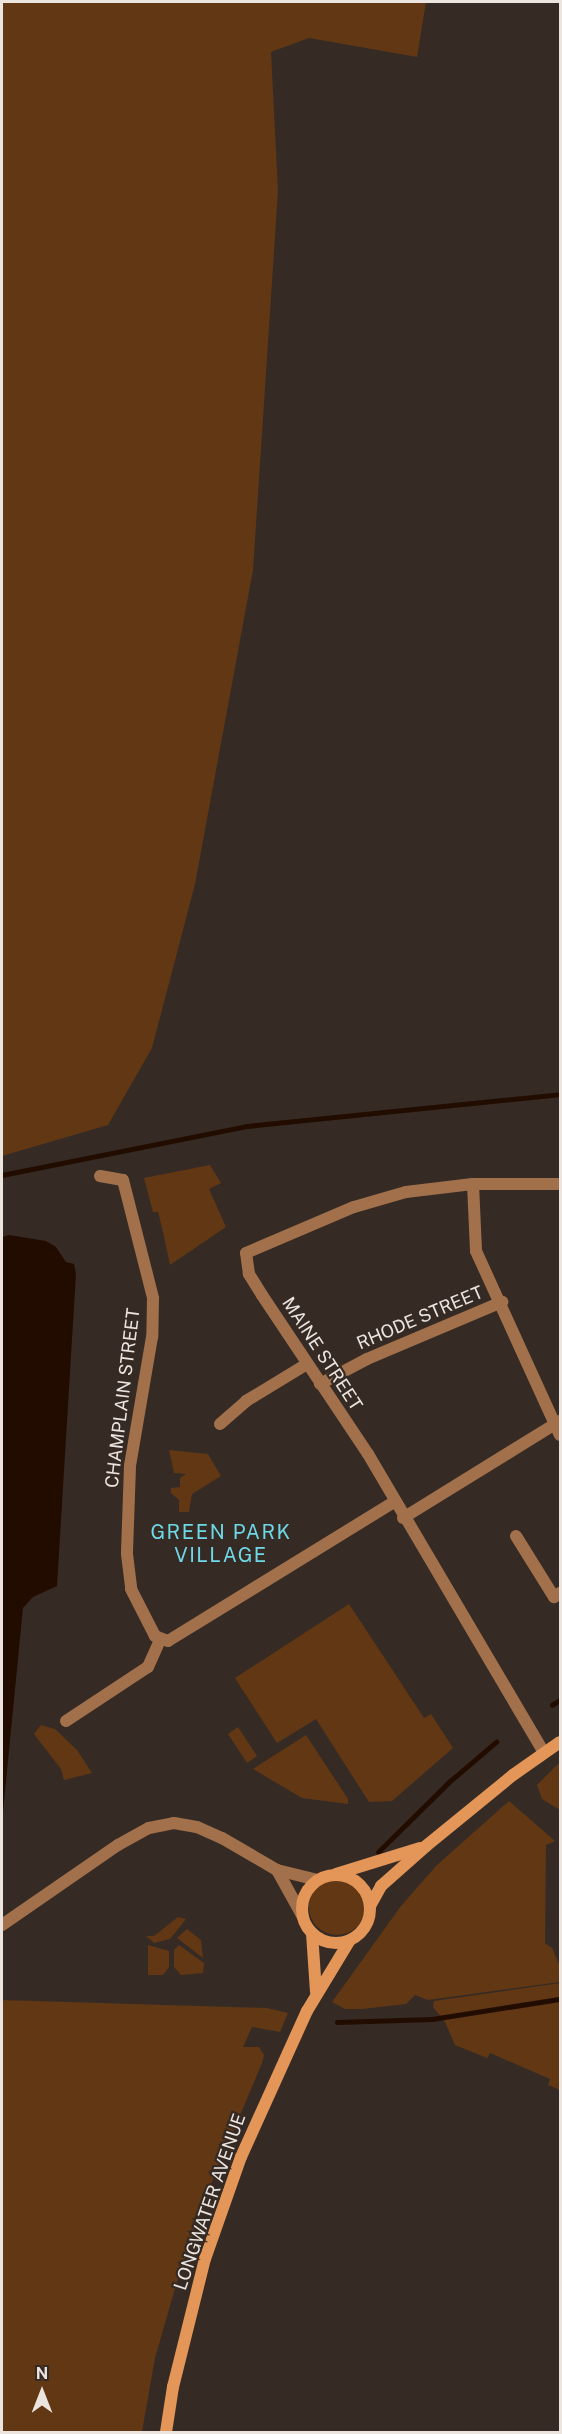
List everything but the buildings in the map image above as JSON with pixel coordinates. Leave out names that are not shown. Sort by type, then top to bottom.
[{"type":"street","name":"CHAMPLAIN STREET","points":[[100,1176],[123,1180],[153,1298],[153,1337],[130,1466],[127,1554],[134,1598],[160,1640]]},
{"type":"street","points":[[403,1518],[559,1427],[476,1251],[474,1184]]},
{"type":"street","name":"MAINE STREET","points":[[543,1751],[403,1518],[368,1455],[249,1274],[246,1253],[354,1207],[406,1192],[474,1184],[561,1184]]},
{"type":"street","name":"RHODE STREET","points":[[320,1384],[367,1359],[502,1302]]},
{"type":"street","points":[[220,1424],[246,1401],[307,1364]]},
{"type":"street","points":[[66,1721],[148,1667],[160,1640],[176,1636],[394,1502]]},
{"type":"street","points":[[516,1536],[554,1597],[561,1593]]},
{"type":"street","points":[[277,1870],[312,1933],[328,1942],[350,1940],[365,1927],[370,1906],[381,1886],[426,1846],[543,1751],[561,1742]]},
{"type":"street","points":[[2,1925],[118,1845],[149,1828],[174,1824],[197,1827],[277,1870],[317,1880],[426,1846]]},
{"type":"street","points":[[335,1874],[357,1881],[370,1906]]},
{"type":"street","points":[[303,1917],[304,1896],[317,1880]]},
{"type":"street","name":"LONGWATER AVENUE","points":[[312,1933],[316,1993]]},
{"type":"street","name":"LONGWATER AVENUE","points":[[166,2433],[175,2377],[205,2259],[241,2157],[316,1993],[350,1940]]},
{"type":"shaded area","points":[[2,2],[426,2],[417,57],[309,38],[271,52],[278,191],[253,570],[195,884],[152,1048],[108,1125],[2,1156]]},
{"type":"shaded area","points":[[210,1165],[221,1183],[209,1189],[226,1227],[170,1265],[158,1212],[153,1212],[144,1178]]},
{"type":"shaded area","points":[[9,1235],[46,1241],[56,1247],[66,1262],[74,1264],[76,1274],[57,1586],[33,1597],[23,1608],[2,1822],[2,1237]]},
{"type":"shaded area","points":[[169,1450],[208,1454],[221,1476],[192,1494],[189,1512],[179,1512],[179,1500],[171,1493],[171,1488],[180,1487],[180,1478],[186,1474],[174,1473]]},
{"type":"shaded area","points":[[349,1604],[424,1718],[431,1714],[453,1748],[392,1801],[369,1802],[316,1719],[277,1743],[235,1678]]},
{"type":"shaded area","points":[[41,1725],[55,1729],[77,1750],[92,1773],[64,1780],[61,1769],[34,1734]]},
{"type":"shaded area","points":[[238,1727],[257,1756],[247,1763],[228,1734]]},
{"type":"shaded area","points":[[306,1735],[348,1799],[348,1804],[302,1798],[253,1769]]},
{"type":"shaded area","points":[[560,1762],[560,1810],[542,1799],[537,1785]]},
{"type":"shaded area","points":[[509,1801],[555,1841],[546,1845],[545,1943],[552,1948],[560,1966],[560,1982],[428,2000],[415,1995],[406,2004],[362,2009],[345,2009],[332,2002],[401,1906],[437,1865]]},
{"type":"shaded area","points":[[337,1879],[348,1881],[357,1887],[363,1896],[365,1907],[363,1918],[357,1927],[348,1933],[337,1935],[326,1933],[317,1927],[311,1918],[309,1907],[311,1896],[317,1887],[326,1881]]},
{"type":"shaded area","points":[[178,1917],[186,1919],[170,1939],[154,1943],[146,1936],[154,1936]]},
{"type":"shaded area","points":[[187,1929],[201,1940],[203,1958],[177,1938]]},
{"type":"shaded area","points":[[148,1945],[169,1951],[169,1967],[163,1975],[148,1975]]},
{"type":"shaded area","points":[[179,1945],[204,1963],[203,1973],[181,1975],[174,1967],[174,1950]]},
{"type":"shaded area","points":[[560,1983],[560,2090],[548,2085],[550,2079],[490,2053],[487,2058],[455,2045],[445,2022],[433,2007],[434,2001]]},
{"type":"shaded area","points":[[2,2000],[267,2008],[288,2013],[280,2032],[252,2027],[243,2047],[259,2047],[264,2055],[262,2063],[204,2201],[176,2285],[155,2358],[142,2432],[2,2432]]},
{"type":"waterway","points":[[2,1175],[247,1126],[560,1094]]},
{"type":"waterway","points":[[552,1705],[560,1700]]},
{"type":"waterway","points":[[378,1852],[449,1782],[496,1742]]},
{"type":"waterway","points":[[337,2022],[432,2019],[560,1999]]},
{"type":"district","name":"GREEN PARK VILLAGE","points":[[221,1544]]}]
